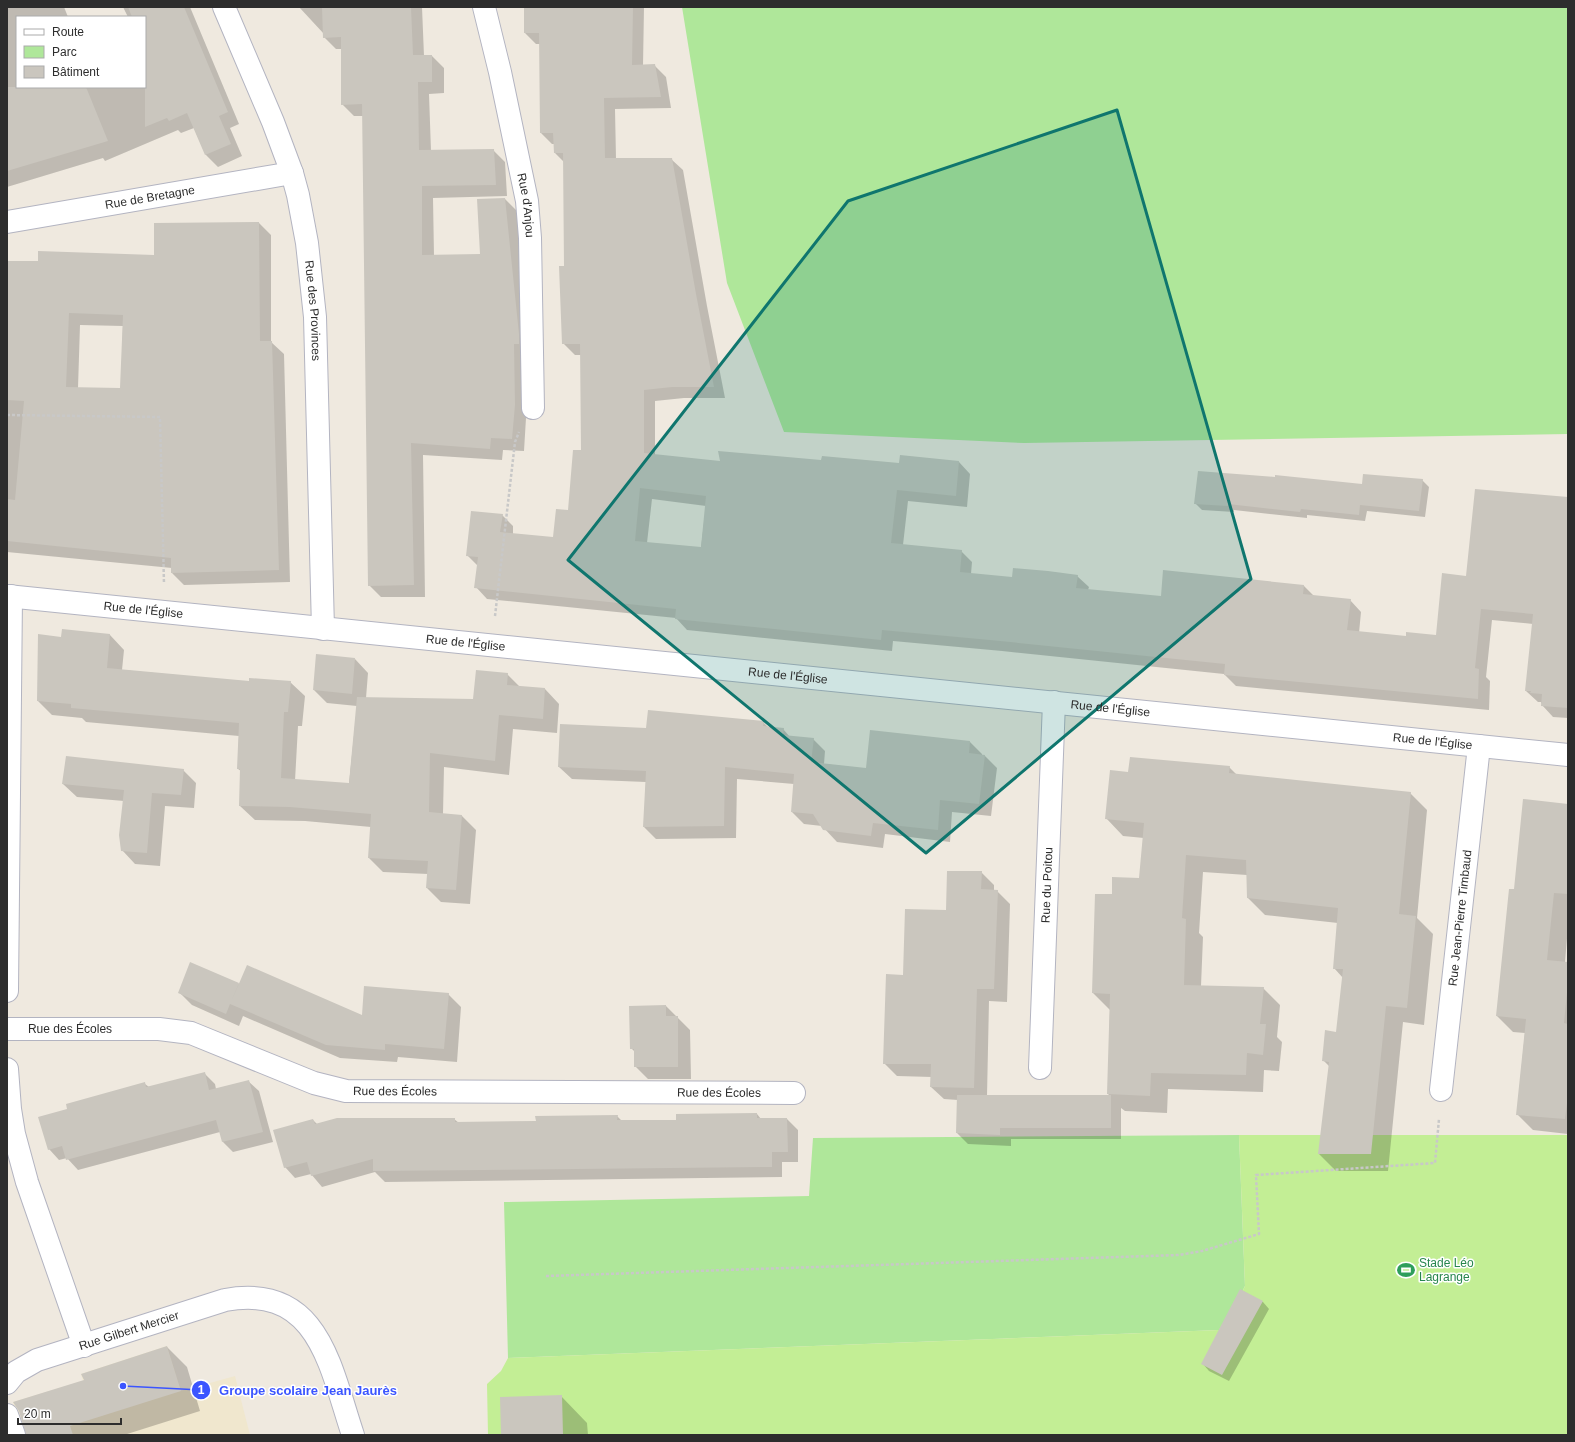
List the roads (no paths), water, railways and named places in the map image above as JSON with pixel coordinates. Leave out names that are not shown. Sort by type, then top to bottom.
[{"type":"street","name":"Rue des Provinces","points":[[224,7],[282,142],[292,173],[306,237],[315,317],[323,629]]},
{"type":"street","name":"Rue d'Anjou","points":[[484,7],[500,72],[527,201],[530,238],[533,408]]},
{"type":"street","name":"Rue de Bretagne","points":[[7,222],[292,173]]},
{"type":"street","name":"Rue de l'Église","points":[[9,596],[1568,755]]},
{"type":"street","points":[[7,991],[9,596]]},
{"type":"street","name":"Rue du Poitou","points":[[1040,1068],[1054,702]]},
{"type":"street","name":"Rue Jean-Pierre Timbaud","points":[[1441,1090],[1480,746]]},
{"type":"street","name":"Rue des Écoles","points":[[7,1029],[159,1029],[191,1033],[314,1083],[346,1092],[794,1093]]},
{"type":"street","name":"Rue Gilbert Mercier","points":[[7,1069],[10,1109],[14,1134],[27,1182],[84,1346],[225,1300],[249,1297],[271,1301],[297,1314],[308,1323],[317,1335],[325,1350],[353,1435]]},
{"type":"street","points":[[7,1383],[16,1372],[32,1362],[84,1346]]},
{"type":"street","points":[[7,1415],[14,1435]]},
{"type":"place","name":"Stade Léo Lagrange","points":[[1406,1270]]},
{"type":"place","name":"Groupe scolaire Jean Jaurès","points":[[123,1386]]}]
